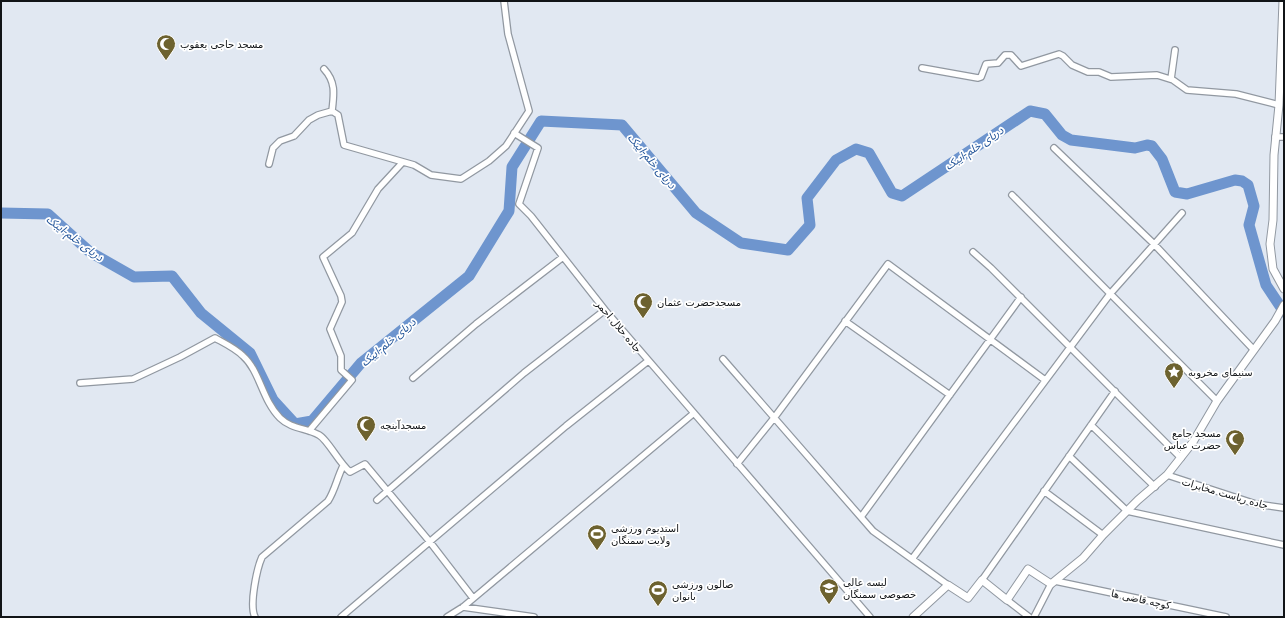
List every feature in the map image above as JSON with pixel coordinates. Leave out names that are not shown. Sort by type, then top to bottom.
[{"type":"street","points":[[269,164],[273,148],[280,141],[294,136],[309,120],[318,115],[332,111],[338,115],[344,145],[384,155],[402,163],[414,165],[431,175],[461,179],[489,161],[506,146],[529,111],[508,34],[504,1]]},
{"type":"street","points":[[1283,1],[1280,105],[1275,137],[1273,220],[1270,244],[1273,268],[1284,289]]},
{"type":"street","points":[[1171,79],[1175,50]]},
{"type":"street","points":[[922,68],[978,78],[981,77],[986,64],[998,63],[1005,55],[1011,55],[1021,66],[1059,54],[1072,65],[1088,72],[1099,72],[1111,77],[1156,75],[1171,79],[1186,90],[1236,94],[1280,105]]},
{"type":"street","points":[[324,69],[333,82],[335,92],[332,111]]},
{"type":"street","name":"جاده حلال احمر","points":[[514,133],[538,148],[519,204],[648,361],[870,617]]},
{"type":"street","points":[[1275,137],[1284,137]]},
{"type":"street","points":[[1054,148],[1153,243],[1254,348]]},
{"type":"street","points":[[309,431],[352,380],[340,370],[341,356],[330,330],[342,302],[341,296],[323,257],[352,233],[378,189],[402,163]]},
{"type":"street","points":[[1012,195],[1216,401]]},
{"type":"street","points":[[912,559],[1110,294],[1153,243],[1182,213]]},
{"type":"street","points":[[973,252],[1021,297],[1181,458]]},
{"type":"street","points":[[413,378],[476,324],[563,256]]},
{"type":"street","points":[[737,464],[774,418],[888,264],[1045,380]]},
{"type":"street","points":[[861,518],[1021,297]]},
{"type":"street","points":[[1034,617],[1053,582],[1083,558],[1127,511],[1167,475],[1181,458],[1216,401],[1275,321],[1284,305]]},
{"type":"street","points":[[377,500],[518,378],[605,310]]},
{"type":"street","points":[[845,321],[950,395]]},
{"type":"street","points":[[80,383],[133,379],[180,357],[215,338],[244,356],[260,382],[267,402],[281,419],[291,426],[320,435],[343,466],[350,472],[365,464],[430,542],[473,598]]},
{"type":"street","points":[[723,359],[873,531],[968,598],[1114,391]]},
{"type":"street","points":[[341,617],[566,426],[648,361]]},
{"type":"street","points":[[447,617],[463,607],[694,414]]},
{"type":"street","points":[[1091,425],[1155,487]]},
{"type":"street","points":[[1069,456],[1127,511],[1284,545]]},
{"type":"street","points":[[255,617],[252,612],[252,597],[258,575],[257,568],[262,556],[328,501],[343,466]]},
{"type":"street","name":"جاده ریاست مخابرات","points":[[1167,475],[1256,504],[1284,508]]},
{"type":"street","points":[[1044,491],[1103,535]]},
{"type":"street","points":[[1007,600],[1028,569],[1053,582]]},
{"type":"street","points":[[982,580],[1030,617]]},
{"type":"street","name":"کوچه قاضی ها","points":[[1053,582],[1226,617]]},
{"type":"street","points":[[913,617],[948,585]]},
{"type":"street","points":[[463,607],[534,617]]},
{"type":"waterway","name":"دریای خلم-ایبک","points":[[1,213],[48,214],[90,252],[134,277],[172,276],[201,313],[250,353],[273,400],[295,424],[312,421],[361,363],[469,276],[509,211],[512,167],[541,121],[622,125],[696,213],[741,243],[788,250],[810,225],[807,198],[836,160],[856,149],[869,153],[892,193],[902,196],[1030,111],[1045,114],[1062,135],[1071,140],[1135,148],[1147,145],[1152,146],[1162,159],[1175,192],[1187,194],[1235,180],[1242,181],[1248,185],[1254,206],[1249,225],[1266,285],[1284,312]]},
{"type":"place","name":"مسجد حاجی یعقوب","points":[[166,61]]},
{"type":"place","name":"مسجدحضرت عثمان","points":[[643,319]]},
{"type":"place","name":"سنیمای مخروبه","points":[[1174,389]]},
{"type":"place","name":"مسجدآینچه","points":[[366,442]]},
{"type":"place","name":"مسجد جامع حضرت عباس","points":[[1235,456]]},
{"type":"place","name":"استدیوم ورزشی ولایت سمنگان","points":[[597,551]]},
{"type":"place","name":"لیسه عالی خصوصی سمنگان","points":[[829,605]]},
{"type":"place","name":"صالون ورزشی بانوان","points":[[658,607]]}]
